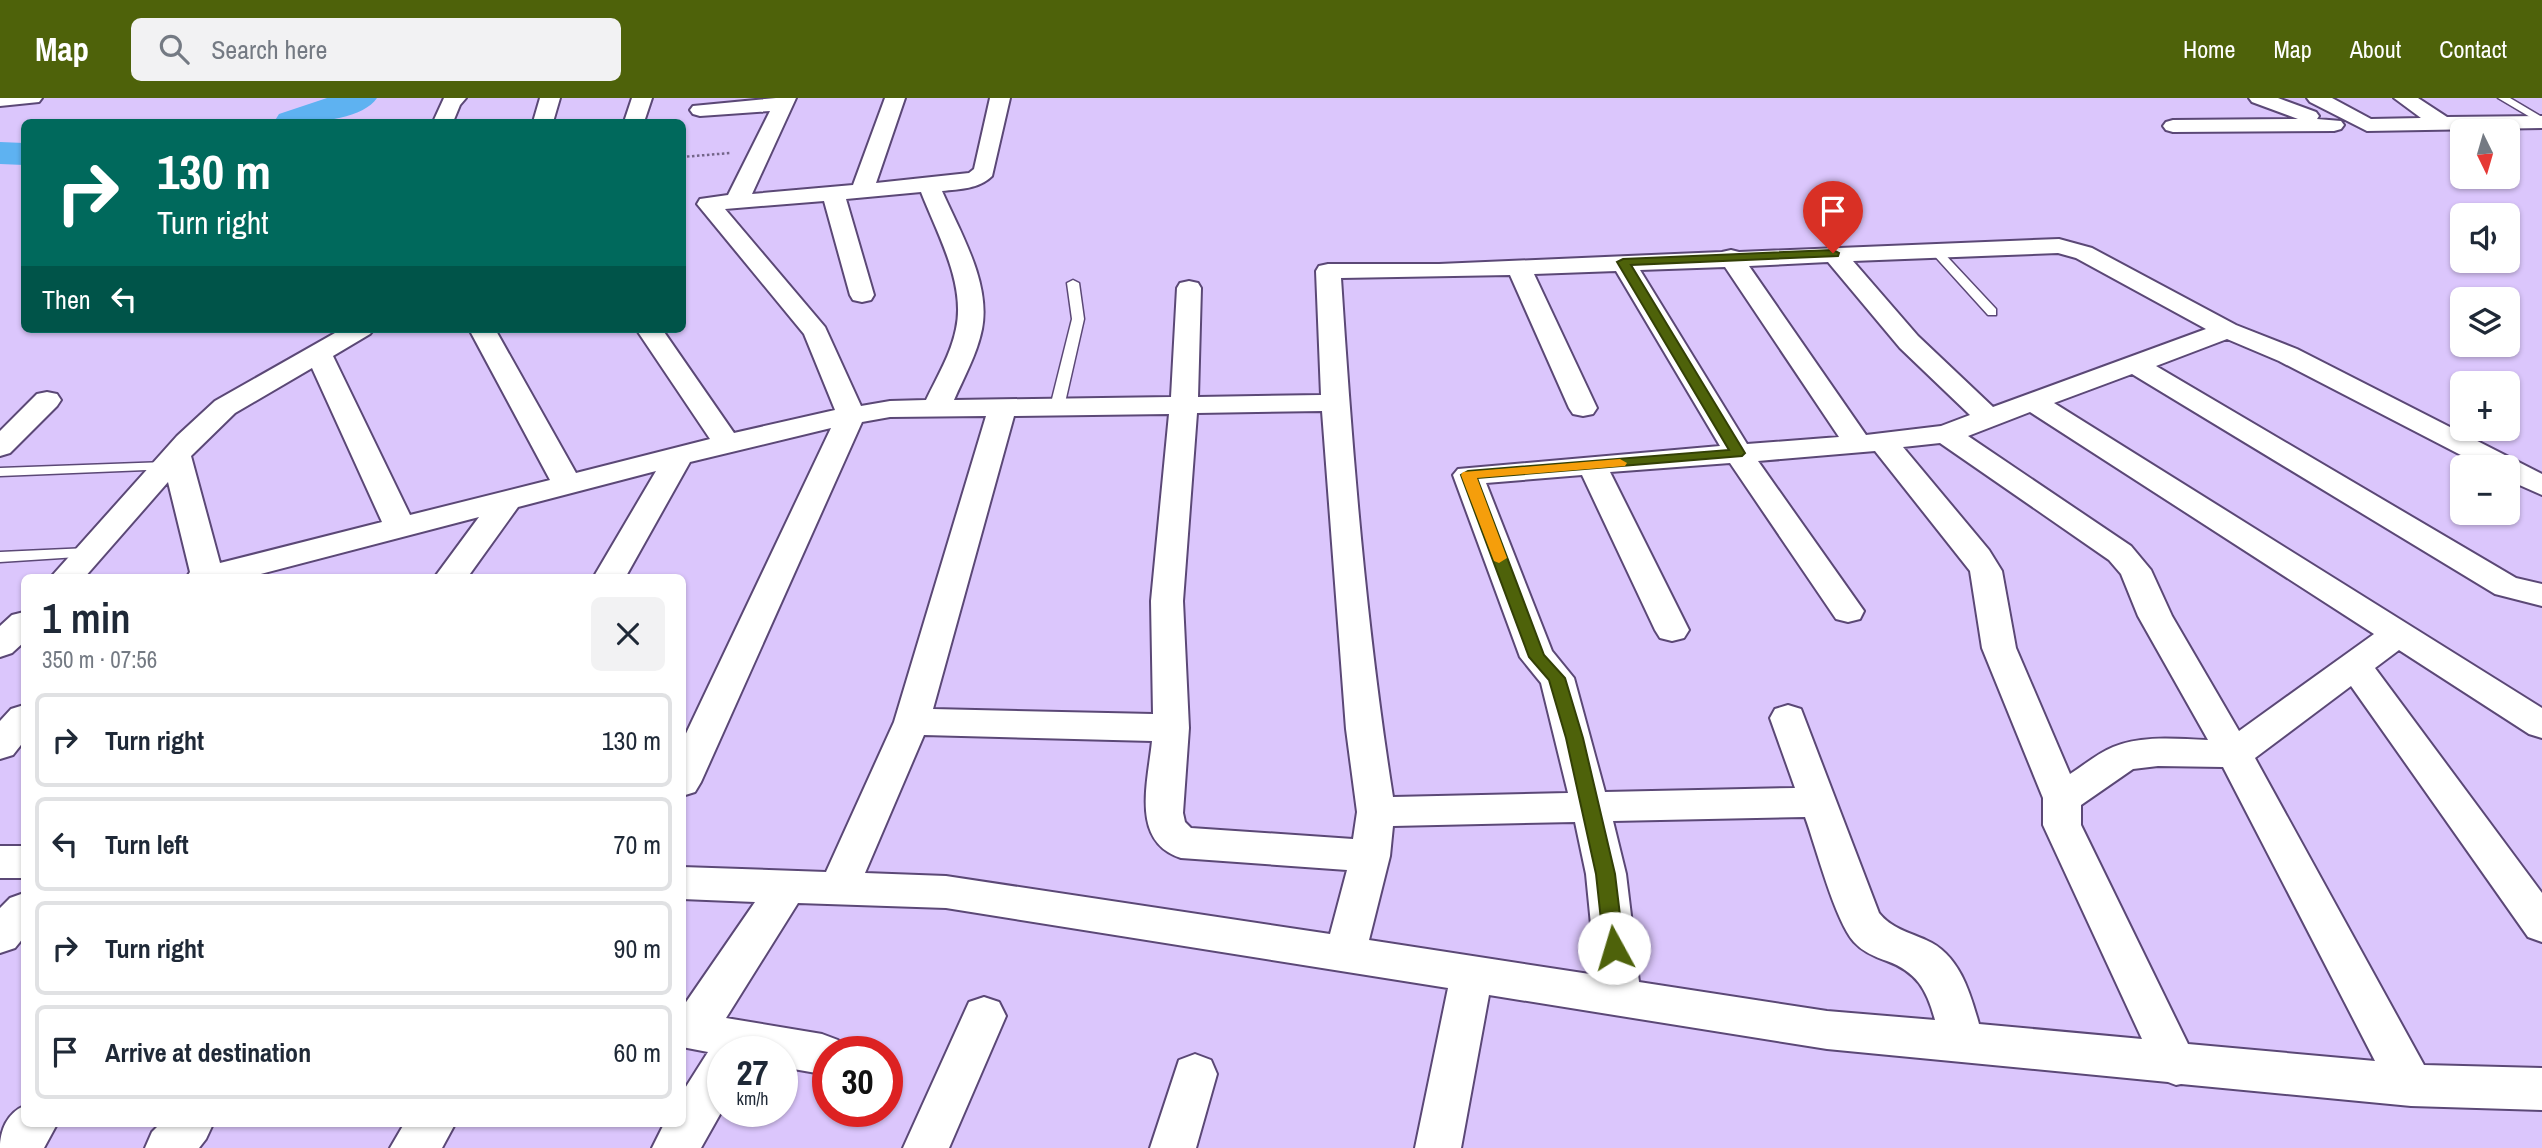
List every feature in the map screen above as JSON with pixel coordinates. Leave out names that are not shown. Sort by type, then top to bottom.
[{"type":"street","points":[[0,100],[32,98]]},
{"type":"street","points":[[445,119],[456,98]]},
{"type":"street","points":[[544,119],[550,98]]},
{"type":"street","points":[[635,119],[642,98]]},
{"type":"street","points":[[862,191],[895,98]]},
{"type":"street","points":[[695,206],[965,182],[977,178],[984,171],[1000,98]]},
{"type":"street","points":[[2259,98],[2334,125]]},
{"type":"street","points":[[2318,98],[2367,125]]},
{"type":"street","points":[[2404,98],[2445,125]]},
{"type":"street","points":[[700,110],[785,101]]},
{"type":"street","points":[[737,201],[785,101]]},
{"type":"street","points":[[2173,126],[2542,122]]},
{"type":"street","points":[[929,185],[970,293],[971,314],[969,329],[936,409]]},
{"type":"street","points":[[833,194],[862,295]]},
{"type":"street","points":[[686,773],[851,416],[816,332],[695,206]]},
{"type":"street","points":[[1345,954],[1370,856],[1376,813],[1364,729],[1335,403],[1328,271],[1518,267],[2059,246],[2084,253],[2227,330],[2288,355],[2482,455]]},
{"type":"street","points":[[1833,253],[1909,342],[1989,418]]},
{"type":"street","points":[[1731,257],[1870,443],[1978,557],[1986,571],[1999,648],[2062,798],[2062,825],[2176,1065]]},
{"type":"street","points":[[1623,262],[1738,453],[1848,611]]},
{"type":"street","points":[[1518,267],[1583,408]]},
{"type":"street","points":[[1189,288],[1184,405],[1167,601],[1171,728],[1164,813],[1167,829],[1181,843],[1370,856]]},
{"type":"street","points":[[1620,998],[1606,874],[1557,678],[1537,657],[1468,475],[1870,443],[1946,434],[2227,330]]},
{"type":"street","points":[[70,574],[171,461],[225,407],[354,333]]},
{"type":"street","points":[[484,333],[568,484]]},
{"type":"street","points":[[652,333],[727,443]]},
{"type":"street","points":[[318,354],[400,527]]},
{"type":"street","points":[[2134,364],[2506,586],[2542,595]]},
{"type":"street","points":[[0,447],[47,400]]},
{"type":"street","points":[[2033,402],[2542,725]]},
{"type":"street","points":[[217,574],[795,426],[890,409],[1335,403]]},
{"type":"street","points":[[838,888],[912,722],[1002,408]]},
{"type":"street","points":[[1946,434],[2120,553],[2135,570],[2155,616],[2234,754],[2411,1085]]},
{"type":"street","points":[[611,574],[679,456]]},
{"type":"street","points":[[171,461],[204,574]]},
{"type":"street","points":[[1592,465],[1672,630]]},
{"type":"street","points":[[2520,475],[2542,486]]},
{"type":"street","points":[[453,574],[506,500]]},
{"type":"street","points":[[0,645],[21,626]]},
{"type":"street","points":[[2062,798],[2124,757],[2158,752],[2234,754],[2398,634]]},
{"type":"street","points":[[2354,664],[2542,925]]},
{"type":"street","points":[[1788,718],[1862,921],[1869,934],[1884,943],[1913,952],[1933,967],[1945,986],[1962,1043]]},
{"type":"street","points":[[0,745],[21,721]]},
{"type":"street","points":[[912,722],[1171,728]]},
{"type":"street","points":[[1376,813],[1817,802]]},
{"type":"street","points":[[0,862],[21,862]]},
{"type":"street","points":[[686,883],[946,892],[1827,1030],[2176,1065],[2411,1085],[2542,1089]]},
{"type":"street","points":[[707,1039],[688,1028],[788,886]]},
{"type":"street","points":[[0,936],[21,913]]},
{"type":"street","points":[[1438,1148],[1472,974]]},
{"type":"street","points":[[926,1148],[984,1016]]},
{"type":"street","points":[[1173,1148],[1195,1074]]},
{"type":"street","points":[[675,1148],[707,1094]]},
{"type":"street","points":[[16,1148],[32,1127]]},
{"type":"street","points":[[169,1148],[187,1127]]},
{"type":"street","points":[[413,1148],[430,1127]]},
{"type":"lane","points":[[2503,98],[2542,122]]},
{"type":"lane","points":[[1935,250],[1992,312]]},
{"type":"lane","points":[[1057,407],[1078,319],[1073,284]]},
{"type":"lane","points":[[0,472],[171,461]]},
{"type":"lane","points":[[0,557],[88,553]]},
{"type":"path","points":[[686,157],[761,150]]},
{"type":"waterway","points":[[300,119],[360,98]]},
{"type":"waterway","points":[[0,153],[21,154]]},
{"type":"slow traffic","points":[[1499,558],[1468,475],[1620,463]]},
{"type":"route","points":[[1614,948],[1606,874],[1557,678],[1537,657],[1468,475],[1738,453],[1623,262],[1833,253]]}]
